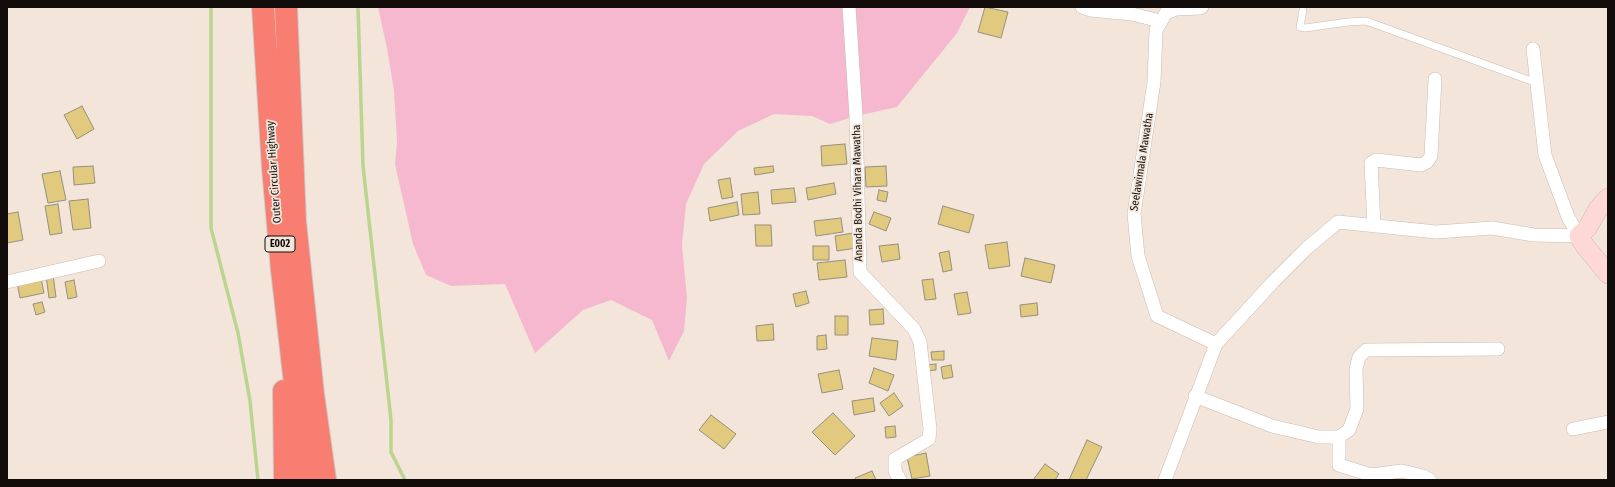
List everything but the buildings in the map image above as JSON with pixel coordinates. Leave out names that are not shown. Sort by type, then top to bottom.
[{"type":"highway","name":"Outer Circular Highway","points":[[263,7],[273,168],[282,270],[306,480]]},
{"type":"highway","name":"Outer Circular Highway","points":[[286,7],[295,222],[313,394],[325,480]]},
{"type":"highway","points":[[282,270],[285,480]]},
{"type":"highway","points":[[313,394],[340,480]]},
{"type":"street","name":"Ananda Bodhi Vihara Mawatha","points":[[849,7],[856,116],[860,272],[914,329],[920,342],[930,429],[929,439],[895,459],[895,471],[900,480]]},
{"type":"street","points":[[1082,7],[1091,10],[1163,17],[1176,9],[1202,7]]},
{"type":"street","name":"Seelawimala Mawatha","points":[[1163,17],[1156,30],[1154,82],[1134,214],[1138,256],[1157,316],[1216,344]]},
{"type":"street","points":[[1533,49],[1545,155],[1568,217],[1585,246],[1608,274]]},
{"type":"street","points":[[1374,225],[1371,163],[1376,160],[1421,165],[1427,162],[1431,156],[1435,79]]},
{"type":"street","points":[[1165,480],[1195,396],[1216,344],[1273,282],[1307,248],[1338,222],[1436,232],[1492,228],[1534,235],[1579,236],[1588,227],[1598,209],[1608,198]]},
{"type":"street","points":[[7,282],[99,261]]},
{"type":"street","points":[[1195,396],[1272,426],[1319,437],[1339,437],[1349,430],[1357,409],[1356,370],[1359,357],[1366,350],[1498,349]]},
{"type":"street","points":[[1573,429],[1608,422]]},
{"type":"street","points":[[1339,437],[1339,465],[1371,475],[1402,471],[1423,476],[1430,480]]},
{"type":"lane","points":[[1303,10],[1300,27],[1305,28],[1366,21],[1537,83]]},
{"type":"shaded area","points":[[378,7],[970,7],[957,33],[897,107],[856,116],[830,124],[812,116],[774,114],[738,131],[704,164],[686,204],[682,245],[687,298],[684,331],[669,361],[652,320],[611,300],[583,310],[535,353],[505,284],[451,286],[426,275],[413,244],[395,164],[397,142],[394,90]]},
{"type":"waterway","points":[[211,7],[211,228],[238,333],[250,401],[258,480]]},
{"type":"waterway","points":[[358,7],[363,166],[391,420],[391,452],[405,480]]}]
